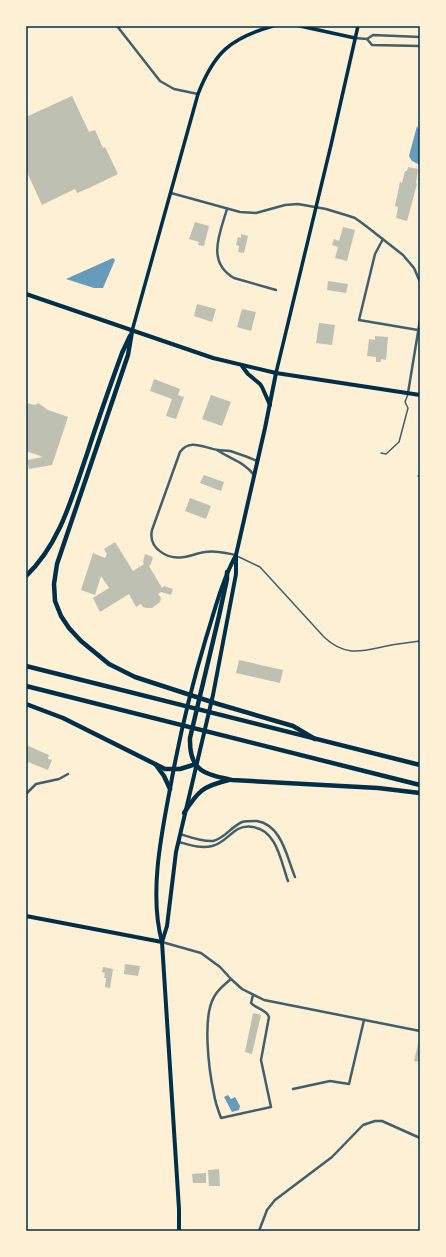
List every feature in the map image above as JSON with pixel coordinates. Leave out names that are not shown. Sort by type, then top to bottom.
[{"type":"highway","points":[[26,576],[42,557],[56,536],[71,499],[122,353],[132,331]]},
{"type":"highway","points":[[132,331],[128,355],[57,564],[54,584],[55,601],[61,616],[69,628],[81,641],[109,664],[135,677],[292,726],[315,739]]},
{"type":"highway","points":[[227,572],[227,579],[219,616],[190,738],[189,747],[199,769],[209,775],[232,780],[378,788],[420,793]]},
{"type":"highway","points":[[26,666],[420,765]]},
{"type":"highway","points":[[26,686],[420,785]]},
{"type":"highway","points":[[26,704],[63,718],[165,769],[180,769],[196,764]]},
{"type":"highway","points":[[155,764],[164,776],[170,788]]},
{"type":"highway","points":[[184,813],[200,791],[219,782],[232,780]]},
{"type":"main road","points":[[132,331],[198,94],[209,69],[224,50],[233,43],[253,32],[273,26]]},
{"type":"main road","points":[[300,26],[355,38]]},
{"type":"main road","points":[[162,942],[167,926],[176,852],[213,695],[235,581],[236,555],[270,406],[276,373],[358,26]]},
{"type":"main road","points":[[26,294],[132,331],[242,366],[276,373],[420,395]]},
{"type":"main road","points":[[242,366],[248,374],[260,384],[270,406]]},
{"type":"main road","points":[[179,1231],[179,1209],[162,942],[157,926],[157,892],[161,832],[193,680],[227,572],[236,555]]},
{"type":"main road","points":[[26,916],[162,942]]},
{"type":"street","points":[[117,26],[160,81],[174,89],[198,94]]},
{"type":"street","points":[[355,38],[367,39],[373,35],[420,37]]},
{"type":"street","points":[[367,39],[372,44],[420,46]]},
{"type":"street","points":[[171,193],[240,212],[256,213],[292,204],[316,207],[355,218],[407,259],[414,268],[420,282]]},
{"type":"street","points":[[227,209],[217,247],[217,256],[220,265],[229,275],[234,278],[276,290]]},
{"type":"street","points":[[383,239],[375,254],[359,320],[418,330]]},
{"type":"street","points":[[408,393],[420,320]]},
{"type":"street","points":[[236,555],[214,551],[182,558],[174,557],[158,550],[154,546],[151,536],[182,448],[193,444],[200,445],[217,450],[229,451],[257,461]]},
{"type":"street","points":[[217,450],[227,457],[244,464],[254,475]]},
{"type":"street","points":[[26,794],[36,784],[59,779],[68,774]]},
{"type":"street","points":[[180,834],[205,841],[211,841],[220,838],[242,822],[262,822],[269,826],[279,838],[294,877]]},
{"type":"street","points":[[179,842],[197,846],[214,846],[223,842],[242,827],[255,827],[270,836],[288,881]]},
{"type":"street","points":[[162,942],[200,953],[220,967],[242,989],[253,995],[274,1002],[420,1031]]},
{"type":"street","points":[[231,979],[218,990],[213,997],[207,1023],[214,1095],[221,1118],[271,1107],[261,1060],[269,1018],[265,1012],[253,1006],[251,1003],[253,995]]},
{"type":"street","points":[[293,1089],[330,1081],[349,1084],[364,1020]]},
{"type":"street","points":[[259,1231],[263,1217],[271,1204],[332,1157],[363,1125],[375,1121],[382,1121],[420,1138]]},
{"type":"lane","points":[[381,453],[386,454],[399,442],[408,408],[405,402],[408,393]]},
{"type":"lane","points":[[236,555],[260,567],[332,645],[353,652],[375,650],[398,644],[407,644],[420,641]]},
{"type":"water","points":[[417,126],[420,132],[420,165],[412,161],[409,156]]},
{"type":"water","points":[[113,258],[115,260],[103,288],[94,288],[66,279]]},
{"type":"water","points":[[228,1095],[231,1099],[235,1097],[240,1106],[239,1110],[232,1112],[224,1097]]},
{"type":"building","points":[[72,96],[89,132],[95,130],[103,148],[105,147],[118,174],[77,193],[75,189],[42,205],[26,170],[26,117]]},
{"type":"building","points":[[408,167],[418,169],[417,184],[407,221],[396,218],[398,207],[395,206],[400,182],[402,183],[405,171],[407,171]]},
{"type":"building","points":[[195,222],[209,226],[204,246],[198,245],[199,242],[189,239]]},
{"type":"building","points":[[343,227],[355,230],[347,261],[335,258],[338,247],[332,245],[334,239],[339,241]]},
{"type":"building","points":[[241,234],[248,236],[244,253],[238,252],[239,246],[236,245],[238,237],[241,238]]},
{"type":"building","points":[[328,281],[348,284],[346,293],[327,290]]},
{"type":"building","points":[[197,304],[216,309],[212,322],[194,316]]},
{"type":"building","points":[[242,309],[256,312],[251,331],[237,327]]},
{"type":"building","points":[[319,323],[335,325],[332,345],[316,343]]},
{"type":"building","points":[[375,336],[388,337],[386,360],[381,359],[381,362],[376,362],[376,357],[367,356],[369,339],[375,340]]},
{"type":"building","points":[[154,379],[180,389],[178,395],[184,397],[176,419],[166,416],[172,399],[150,391]]},
{"type":"building","points":[[211,395],[231,402],[222,426],[202,419]]},
{"type":"building","points":[[26,403],[35,405],[38,403],[48,410],[68,417],[52,465],[29,469],[27,460],[43,457],[26,451]]},
{"type":"building","points":[[204,475],[224,482],[221,491],[200,483]]},
{"type":"building","points":[[190,498],[211,506],[206,519],[185,511]]},
{"type":"building","points":[[115,542],[133,571],[144,564],[145,554],[153,557],[149,566],[162,588],[164,586],[173,589],[171,595],[161,592],[158,594],[161,598],[160,602],[152,608],[147,608],[143,607],[141,604],[136,607],[129,594],[100,612],[93,598],[109,588],[101,576],[95,595],[81,590],[93,553],[105,558],[107,554],[104,549]]},
{"type":"building","points":[[239,660],[283,670],[280,683],[236,673]]},
{"type":"building","points":[[26,745],[49,755],[48,759],[52,760],[48,770],[28,762],[26,766]]},
{"type":"building","points":[[125,964],[140,966],[138,976],[124,974]]},
{"type":"building","points":[[103,967],[113,969],[110,988],[105,987],[106,978],[104,978],[105,973],[102,972]]},
{"type":"building","points":[[253,1013],[261,1015],[252,1054],[245,1052]]},
{"type":"building","points":[[420,1040],[420,1062],[414,1061]]},
{"type":"building","points":[[219,1169],[220,1186],[209,1186],[208,1170]]},
{"type":"building","points":[[206,1173],[206,1183],[193,1183],[192,1174]]}]
